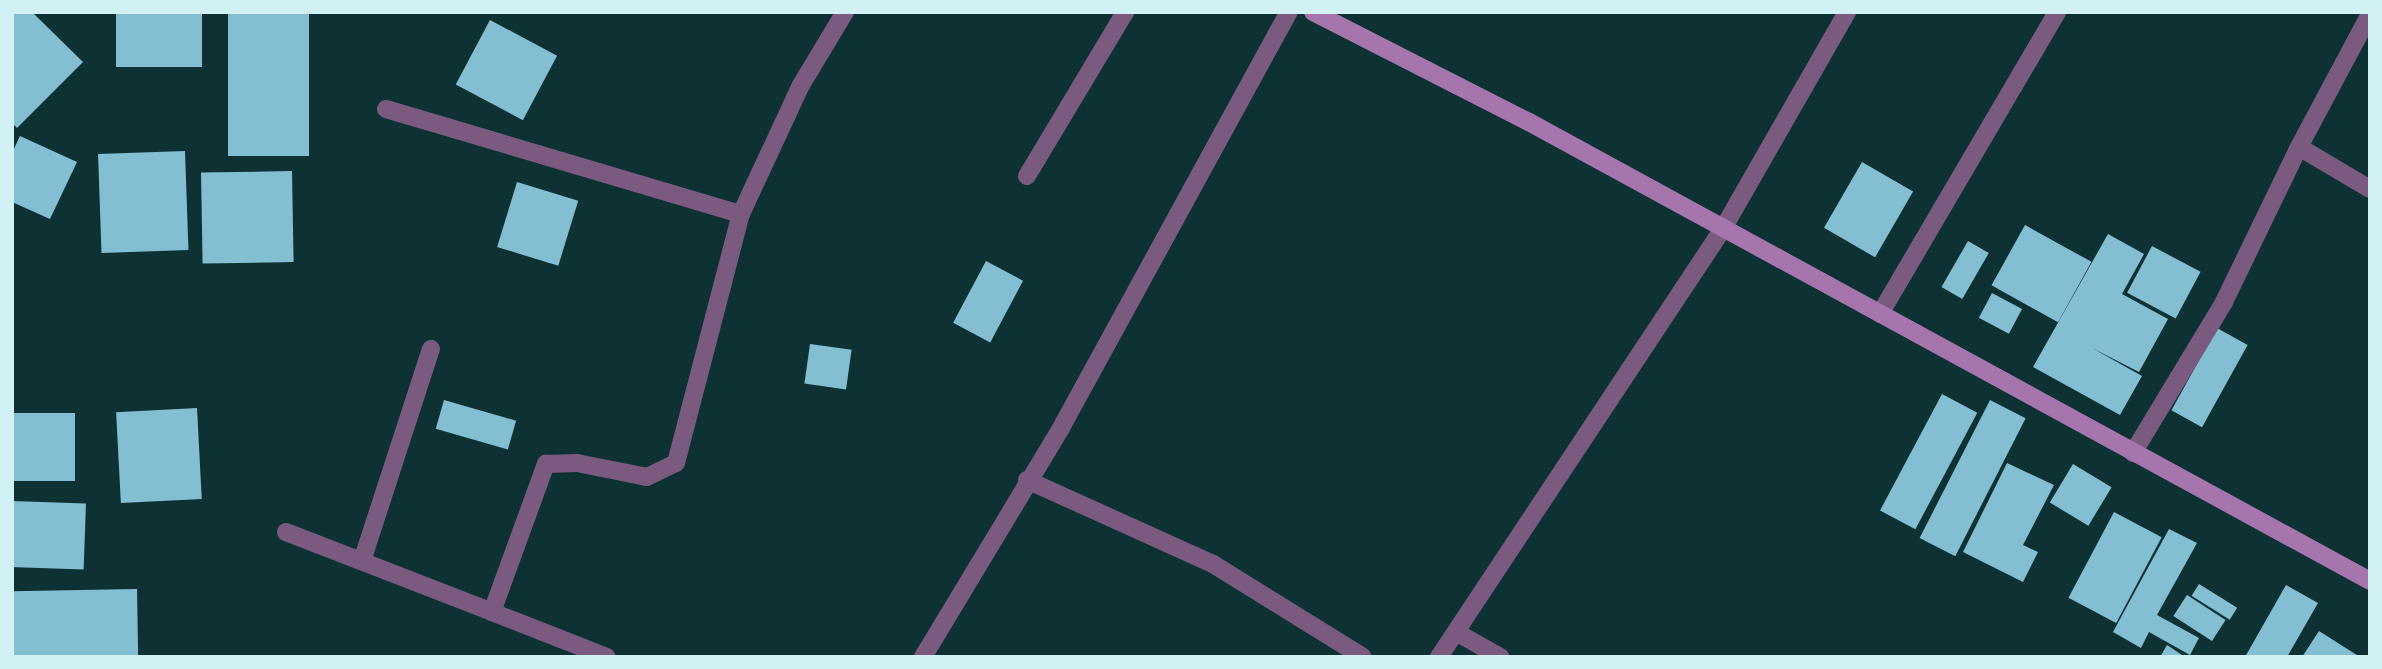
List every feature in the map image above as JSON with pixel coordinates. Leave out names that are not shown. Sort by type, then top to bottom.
[{"type":"street","points":[[492,612],[546,464],[577,463],[648,477],[676,463],[741,214],[801,85],[845,12]]},
{"type":"street","points":[[1027,176],[1125,12]]},
{"type":"street","points":[[923,657],[1027,480],[1289,12]]},
{"type":"street","points":[[1313,12],[1724,227],[2370,581]]},
{"type":"street","points":[[1439,657],[1724,227],[1847,12]]},
{"type":"street","points":[[1880,314],[2057,12]]},
{"type":"street","points":[[2133,453],[2224,302],[2299,147],[2370,14]]},
{"type":"street","points":[[386,109],[741,214]]},
{"type":"street","points":[[2299,147],[2370,189]]},
{"type":"street","points":[[362,561],[431,349]]},
{"type":"street","points":[[1027,480],[1213,564],[1363,657]]},
{"type":"street","points":[[286,532],[607,657]]},
{"type":"street","points":[[1456,632],[1500,657]]},
{"type":"building","points":[[12,12],[32,12],[83,62],[17,128],[12,123]]},
{"type":"building","points":[[116,12],[202,12],[202,67],[116,67]]},
{"type":"building","points":[[228,12],[309,12],[309,156],[228,156]]},
{"type":"building","points":[[490,20],[557,56],[523,120],[456,84]]},
{"type":"building","points":[[20,136],[77,162],[50,219],[12,202],[12,153]]},
{"type":"building","points":[[185,151],[188,250],[102,253],[98,154]]},
{"type":"building","points":[[1862,162],[1913,192],[1875,257],[1824,228]]},
{"type":"building","points":[[292,171],[294,262],[203,264],[201,173]]},
{"type":"building","points":[[517,182],[578,201],[558,266],[497,247]]},
{"type":"building","points":[[2025,225],[2091,262],[2058,322],[1992,285]]},
{"type":"building","points":[[2108,234],[2144,254],[2122,294],[2168,319],[2139,372],[2092,348],[2142,376],[2120,415],[2033,367]]},
{"type":"building","points":[[1968,241],[1989,253],[1962,299],[1942,287]]},
{"type":"building","points":[[2152,246],[2201,272],[2176,319],[2127,293]]},
{"type":"building","points":[[986,261],[1023,281],[990,343],[953,323]]},
{"type":"building","points":[[1992,293],[2022,309],[2009,334],[1979,318]]},
{"type":"building","points":[[2217,328],[2248,345],[2202,427],[2171,410]]},
{"type":"building","points":[[810,344],[852,350],[846,389],[804,384]]},
{"type":"building","points":[[1942,394],[1977,413],[1915,529],[1880,511]]},
{"type":"building","points":[[444,400],[516,421],[508,450],[436,429]]},
{"type":"building","points":[[1990,400],[2026,418],[1955,556],[1920,538]]},
{"type":"building","points":[[197,408],[202,499],[121,503],[116,412]]},
{"type":"building","points":[[12,413],[75,413],[75,481],[12,481]]},
{"type":"building","points":[[2007,463],[2054,485],[2023,545],[2038,552],[2023,582],[1963,552]]},
{"type":"building","points":[[2073,464],[2112,487],[2088,526],[2050,503]]},
{"type":"building","points":[[12,501],[86,504],[84,570],[12,567]]},
{"type":"building","points":[[2114,512],[2162,537],[2116,623],[2068,598]]},
{"type":"building","points":[[2169,529],[2197,543],[2157,615],[2199,638],[2190,655],[2149,632],[2141,648],[2113,632]]},
{"type":"building","points":[[2199,584],[2237,608],[2230,620],[2192,596]]},
{"type":"building","points":[[2286,585],[2318,603],[2287,657],[2245,657]]},
{"type":"building","points":[[137,589],[138,657],[13,657],[12,591]]},
{"type":"building","points":[[2187,595],[2226,620],[2212,641],[2173,616]]},
{"type":"building","points":[[2319,631],[2360,657],[2302,657]]},
{"type":"building","points":[[2167,645],[2185,657],[2160,657]]}]
